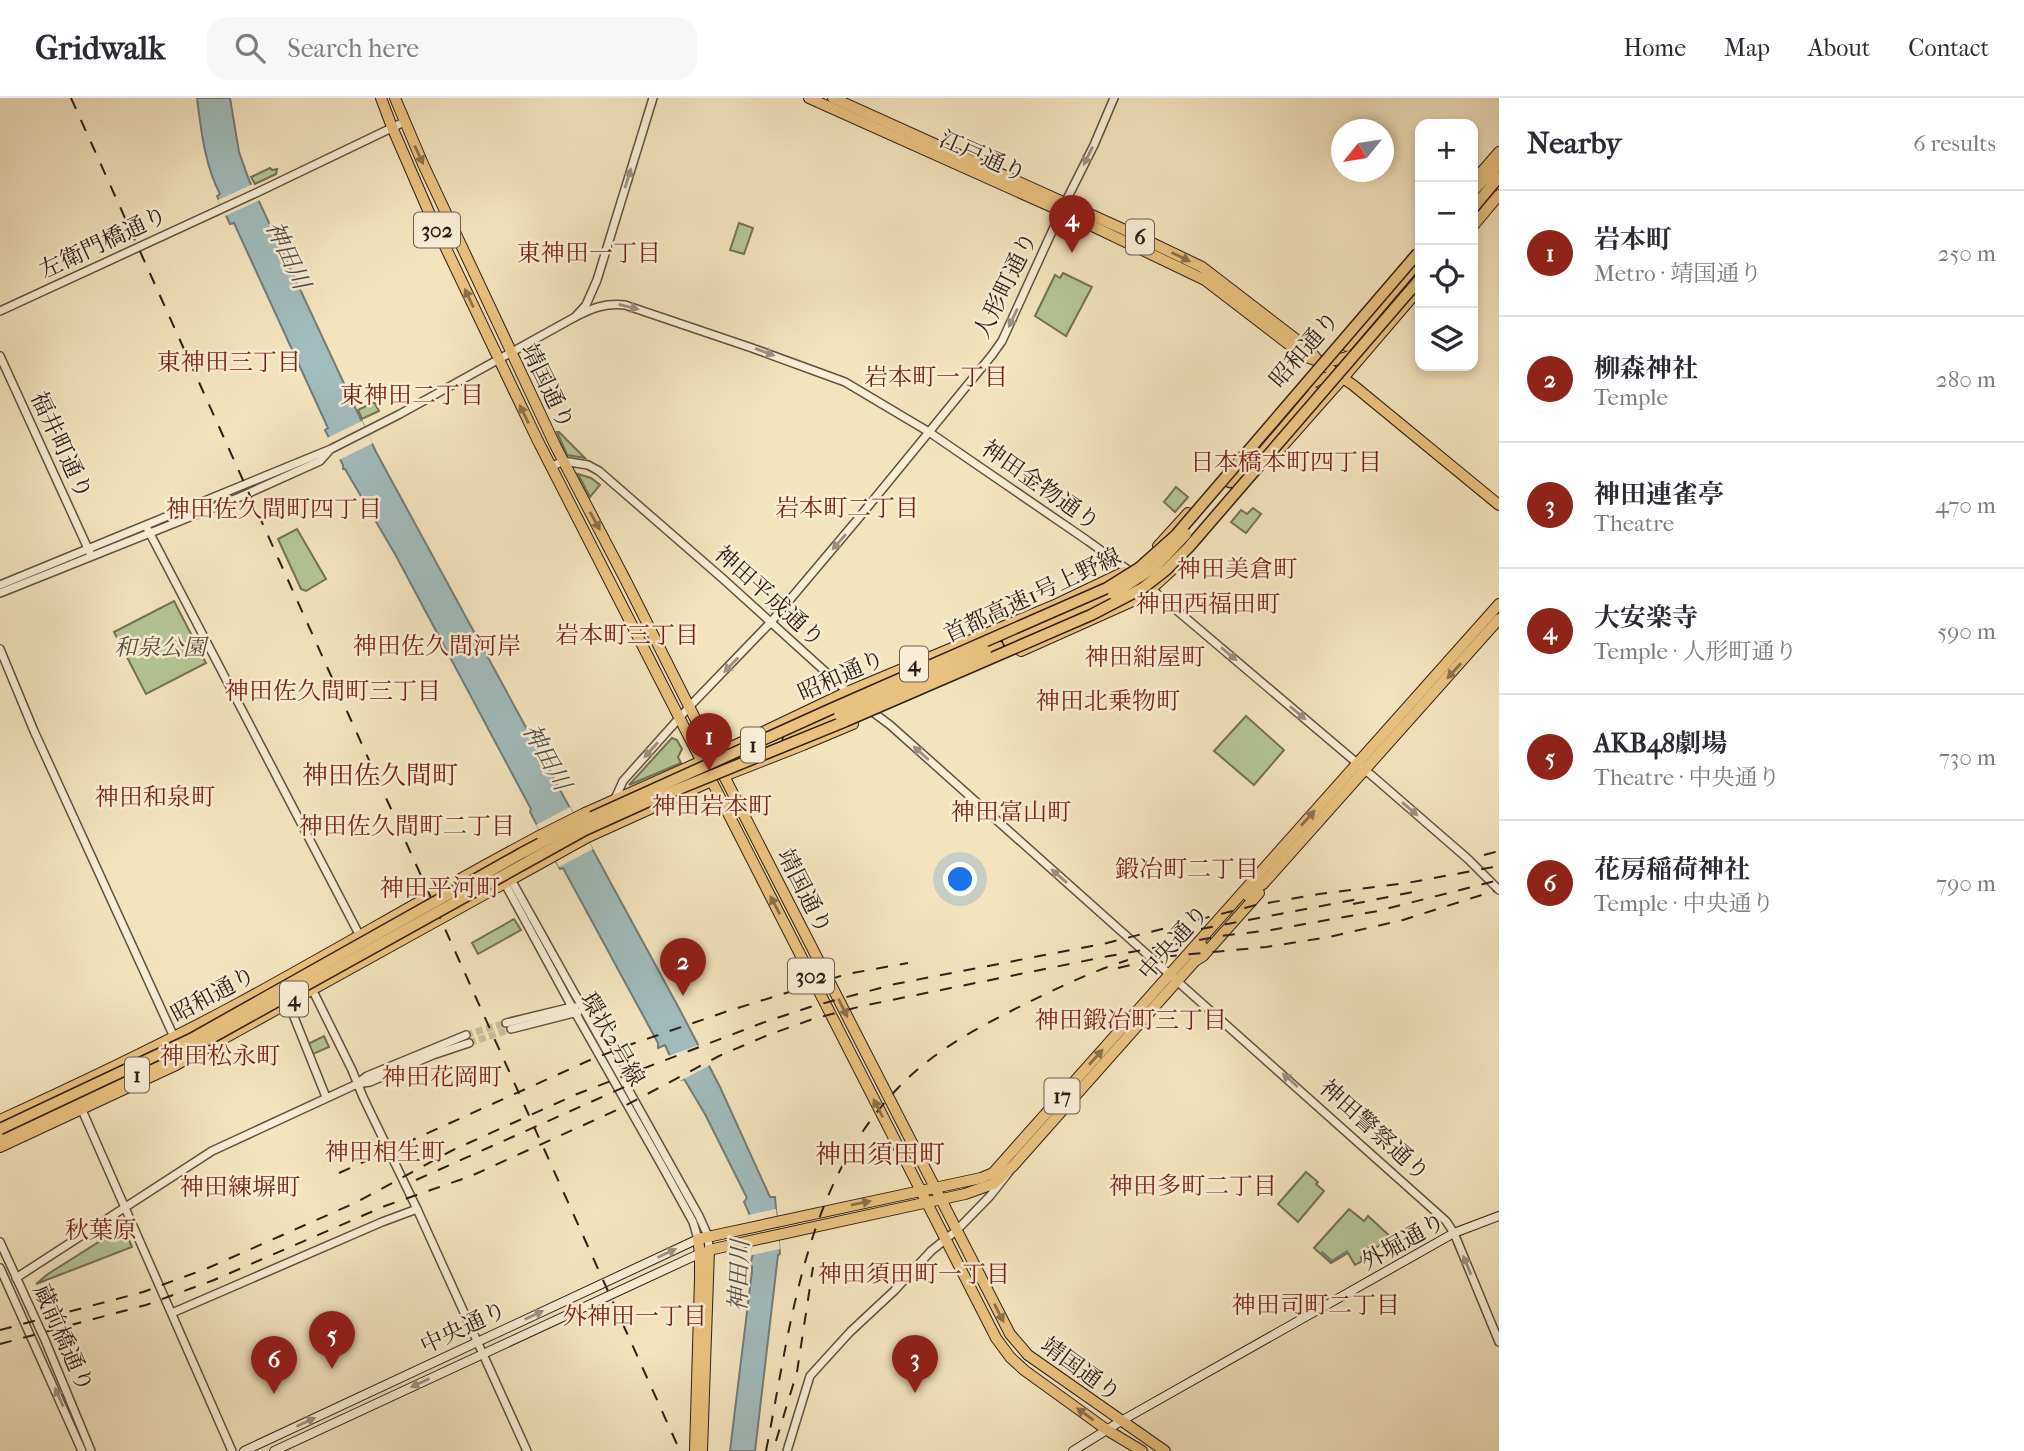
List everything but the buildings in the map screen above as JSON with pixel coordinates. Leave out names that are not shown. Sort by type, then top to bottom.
[{"type":"highway","points":[[1478,186],[1499,164]]},
{"type":"highway","points":[[1478,202],[1499,177]]},
{"type":"highway","points":[[1478,212],[1499,188]]},
{"type":"highway","name":"首都高速1号上野線","points":[[0,1129],[191,1039],[581,822],[1107,588],[1161,550],[1194,515],[1415,257]]},
{"type":"highway","name":"首都高速1号上野線","points":[[0,1139],[195,1047],[585,830],[1091,615],[1149,584],[1189,547],[1415,285]]},
{"type":"highway","points":[[1025,625],[1093,603],[1144,575],[1166,557],[1243,466]]},
{"type":"highway","points":[[742,762],[839,715],[1051,622],[1099,616]]},
{"type":"main road","name":"靖国通り","points":[[381,98],[498,360],[551,467],[996,1338],[1024,1370],[1107,1430],[1142,1451]]},
{"type":"main road","name":"靖国通り","points":[[395,98],[563,461],[1004,1324],[1028,1355],[1165,1451]]},
{"type":"main road","name":"江戸通り","points":[[809,98],[1202,267],[1310,350],[1318,361],[1343,378],[1499,505]]},
{"type":"main road","name":"江戸通り","points":[[833,98],[1063,207]]},
{"type":"main road","points":[[1478,176],[1499,152]]},
{"type":"main road","points":[[1478,220],[1499,195]]},
{"type":"main road","name":"昭和通り","points":[[614,800],[847,692],[1073,597],[1128,570],[1156,548],[1205,494],[1419,245]]},
{"type":"main road","points":[[1415,266],[1349,348],[1415,275]]},
{"type":"main road","name":"昭和通り","points":[[615,824],[1135,600],[1165,578],[1415,294]]},
{"type":"main road","points":[[1318,361],[1338,361],[1369,347]]},
{"type":"main road","points":[[1286,400],[1322,378],[1343,378]]},
{"type":"main road","points":[[1205,494],[1243,466],[1312,390],[1247,471],[1220,517]]},
{"type":"main road","points":[[1073,597],[1104,593],[1140,579]]},
{"type":"main road","name":"中央通り","points":[[244,1451],[703,1238],[981,1178],[998,1168],[1174,978],[1203,956],[1261,891],[1263,884],[1499,604]]},
{"type":"main road","name":"中央通り","points":[[274,1451],[705,1252],[987,1188],[1013,1166],[1174,978],[1361,767],[1499,620]]},
{"type":"main road","name":"4","points":[[438,891],[541,835],[614,800]]},
{"type":"main road","name":"4","points":[[507,880],[615,824]]},
{"type":"main road","name":"昭和通り","points":[[0,1147],[176,1065],[507,880]]},
{"type":"main road","name":"昭和通り","points":[[0,1120],[174,1037],[438,891]]},
{"type":"main road","points":[[359,935],[375,943],[420,918],[439,919]]},
{"type":"main road","name":"外堀通り","points":[[1073,1451],[1121,1421],[1454,1233],[1499,1216]]},
{"type":"main road","points":[[702,1451],[703,1238]]},
{"type":"main road","points":[[695,1451],[705,1252]]},
{"type":"street","points":[[575,317],[586,306],[597,280],[653,98]]},
{"type":"street","name":"人形町通り","points":[[614,800],[623,781],[771,622],[979,373],[1002,341],[1114,98]]},
{"type":"street","points":[[392,127],[404,122]]},
{"type":"street","name":"左衛門橋通り","points":[[0,310],[222,209],[392,127]]},
{"type":"street","name":"神田金物通り","points":[[90,553],[240,497],[320,461],[331,449],[575,317],[606,304],[625,305],[845,382],[929,432],[1140,579],[1455,848],[1499,890]]},
{"type":"street","name":"福井町通り","points":[[0,356],[90,553]]},
{"type":"street","points":[[551,467],[563,461]]},
{"type":"street","name":"神田平成通り","points":[[563,461],[587,465],[599,471],[1174,978]]},
{"type":"street","points":[[148,530],[370,956]]},
{"type":"street","points":[[0,585],[90,553]]},
{"type":"street","points":[[0,593],[90,553]]},
{"type":"street","points":[[0,649],[174,1037]]},
{"type":"street","points":[[614,800],[615,824]]},
{"type":"street","points":[[499,871],[501,857]]},
{"type":"street","points":[[438,891],[470,887],[499,871],[504,871],[507,880]]},
{"type":"street","name":"環状2号線","points":[[507,880],[516,890],[577,1010]]},
{"type":"street","name":"環状2号線","points":[[507,880],[703,1238]]},
{"type":"street","name":"神田警察通り","points":[[1174,978],[1446,1221],[1454,1233],[1499,1342]]},
{"type":"street","points":[[312,989],[417,1209],[527,1451]]},
{"type":"street","points":[[288,1002],[326,1097]]},
{"type":"street","points":[[509,1026],[577,1010]]},
{"type":"street","points":[[16,1278],[212,1151],[357,1084],[367,1076],[466,1035]]},
{"type":"street","points":[[357,1084],[370,1083],[433,1055],[469,1043]]},
{"type":"street","points":[[82,1110],[232,1451]]},
{"type":"street","points":[[786,1451],[810,1376],[931,1251],[957,1230],[1004,1180],[1013,1166]]},
{"type":"street","points":[[172,1313],[369,1227],[417,1209]]},
{"type":"street","name":"蔵前橋通り","points":[[0,1242],[92,1451]]},
{"type":"street","name":"蔵前橋通り","points":[[0,1268],[82,1451]]},
{"type":"green space","points":[[270,168],[277,169],[276,174],[255,184],[251,177]]},
{"type":"green space","points":[[739,223],[753,228],[744,254],[730,250]]},
{"type":"green space","points":[[1063,273],[1092,287],[1066,336],[1035,316],[1055,275],[1060,278]]},
{"type":"green space","points":[[374,402],[379,411],[362,419],[358,410]]},
{"type":"green space","points":[[559,432],[585,458],[567,455]]},
{"type":"green space","points":[[578,474],[591,478],[600,485],[590,497]]},
{"type":"green space","points":[[1176,487],[1188,497],[1175,512],[1164,502]]},
{"type":"green space","points":[[1253,508],[1261,514],[1246,533],[1231,522],[1241,510],[1247,514]]},
{"type":"green space","points":[[297,529],[326,579],[306,591],[301,589],[278,539]]},
{"type":"green space","name":"和泉公園","points":[[174,601],[206,663],[146,694],[114,632]]},
{"type":"green space","points":[[1246,716],[1284,750],[1254,785],[1214,751]]},
{"type":"green space","points":[[672,738],[677,740],[682,749],[678,757],[681,763],[629,785]]},
{"type":"green space","points":[[514,919],[521,930],[478,954],[472,943]]},
{"type":"green space","points":[[324,1036],[329,1047],[313,1054],[308,1044]]},
{"type":"green space","points":[[1306,1172],[1324,1191],[1298,1222],[1278,1204]]},
{"type":"green space","points":[[1349,1209],[1364,1221],[1368,1216],[1392,1238],[1361,1257],[1362,1261],[1355,1265],[1348,1253],[1331,1263],[1314,1248]]},
{"type":"green space","points":[[116,1231],[126,1233],[132,1247],[36,1284],[48,1274]]},
{"type":"water","name":"神田川","points":[[197,98],[230,98],[239,152],[249,180],[376,452],[680,1010],[720,1087],[770,1197],[775,1197],[780,1254],[755,1451],[730,1451],[752,1271],[749,1213],[744,1202],[747,1198],[705,1114],[684,1079],[681,1080],[665,1045],[658,1048],[658,1043],[563,868],[560,869],[530,812],[531,809],[395,554],[343,469],[325,430],[328,428],[234,223],[230,224],[217,196],[220,194],[207,160]]},
{"type":"pier","points":[[253,184],[260,200],[225,216],[218,200]]},
{"type":"pier","points":[[362,421],[373,443],[339,460],[327,438]]},
{"type":"pier","points":[[570,807],[593,849],[559,867],[536,825]]},
{"type":"pier","points":[[702,1044],[712,1064],[680,1081],[668,1056]]},
{"type":"pier","points":[[776,1209],[780,1249],[752,1255],[748,1215]]},
{"type":"waterway","points":[[1362,1252],[1373,1246]]},
{"type":"waterway","points":[[1322,1252],[1332,1261],[1347,1251]]},
{"type":"tunnel","points":[[1315,383],[1347,346]]},
{"type":"tunnel","points":[[466,1035],[506,1023]]},
{"type":"tunnel","points":[[469,1043],[511,1029]]},
{"type":"railway","points":[[71,98],[680,1451]]},
{"type":"railway","points":[[1484,855],[1499,851]]},
{"type":"railway","points":[[0,1330],[143,1292],[208,1268],[357,1202],[453,1150],[577,1094],[810,1007],[895,984],[1107,943],[1256,905],[1407,883],[1499,866]]},
{"type":"railway","points":[[0,1344],[146,1305],[214,1280],[385,1206],[471,1176],[619,1109],[719,1056],[813,1019],[862,1006],[1109,956],[1378,911],[1499,880]]},
{"type":"railway","points":[[1353,904],[1418,891]]},
{"type":"railway","points":[[1118,968],[1170,956],[1266,947],[1329,937],[1403,920],[1494,891]]},
{"type":"railway","points":[[1201,929],[1363,898]]},
{"type":"railway","points":[[766,1451],[794,1306],[806,1259],[841,1168],[866,1126],[910,1076],[951,1045],[1054,990],[1128,960]]},
{"type":"railway","points":[[339,1173],[629,1045],[847,974],[908,963]]},
{"type":"railway","points":[[416,1180],[649,1076]]},
{"type":"railway","points":[[776,1441],[797,1372],[813,1267]]},
{"type":"place","name":"大安楽寺","points":[[1072,253]]},
{"type":"place","name":"岩本町","points":[[709,771]]},
{"type":"place","name":"柳森神社","points":[[683,996]]},
{"type":"place","name":"AKB48劇場","points":[[332,1369]]},
{"type":"place","name":"神田連雀亭","points":[[915,1393]]},
{"type":"place","name":"花房稲荷神社","points":[[274,1394]]},
{"type":"district","name":"東神田一丁目","points":[[589,253]]},
{"type":"district","name":"東神田三丁目","points":[[229,362]]},
{"type":"district","name":"岩本町一丁目","points":[[936,377]]},
{"type":"district","name":"東神田二丁目","points":[[412,395]]},
{"type":"district","name":"日本橋本町四丁目","points":[[1286,462]]},
{"type":"district","name":"岩本町二丁目","points":[[847,508]]},
{"type":"district","name":"神田佐久間町四丁目","points":[[274,509]]},
{"type":"district","name":"神田美倉町","points":[[1237,569]]},
{"type":"district","name":"神田西福田町","points":[[1208,604]]},
{"type":"district","name":"岩本町三丁目","points":[[627,635]]},
{"type":"district","name":"神田佐久間河岸","points":[[437,646]]},
{"type":"district","name":"神田紺屋町","points":[[1145,657]]},
{"type":"district","name":"神田佐久間町三丁目","points":[[333,691]]},
{"type":"district","name":"神田北乗物町","points":[[1108,701]]},
{"type":"district","name":"神田佐久間町","points":[[380,775]]},
{"type":"district","name":"神田和泉町","points":[[155,797]]},
{"type":"district","name":"神田岩本町","points":[[712,806]]},
{"type":"district","name":"神田富山町","points":[[1011,812]]},
{"type":"district","name":"神田佐久間町二丁目","points":[[407,826]]},
{"type":"district","name":"鍛冶町二丁目","points":[[1187,869]]},
{"type":"district","name":"神田平河町","points":[[440,888]]},
{"type":"district","name":"神田鍛冶町三丁目","points":[[1131,1020]]},
{"type":"district","name":"神田松永町","points":[[220,1056]]},
{"type":"district","name":"神田花岡町","points":[[442,1077]]},
{"type":"district","name":"神田相生町","points":[[385,1152]]},
{"type":"district","name":"神田須田町","points":[[880,1154]]},
{"type":"district","name":"神田多町二丁目","points":[[1193,1186]]},
{"type":"district","name":"神田練塀町","points":[[240,1187]]},
{"type":"district","name":"秋葉原","points":[[101,1230]]},
{"type":"district","name":"神田須田町一丁目","points":[[914,1274]]},
{"type":"district","name":"神田司町二丁目","points":[[1316,1305]]},
{"type":"district","name":"外神田一丁目","points":[[635,1316]]}]
